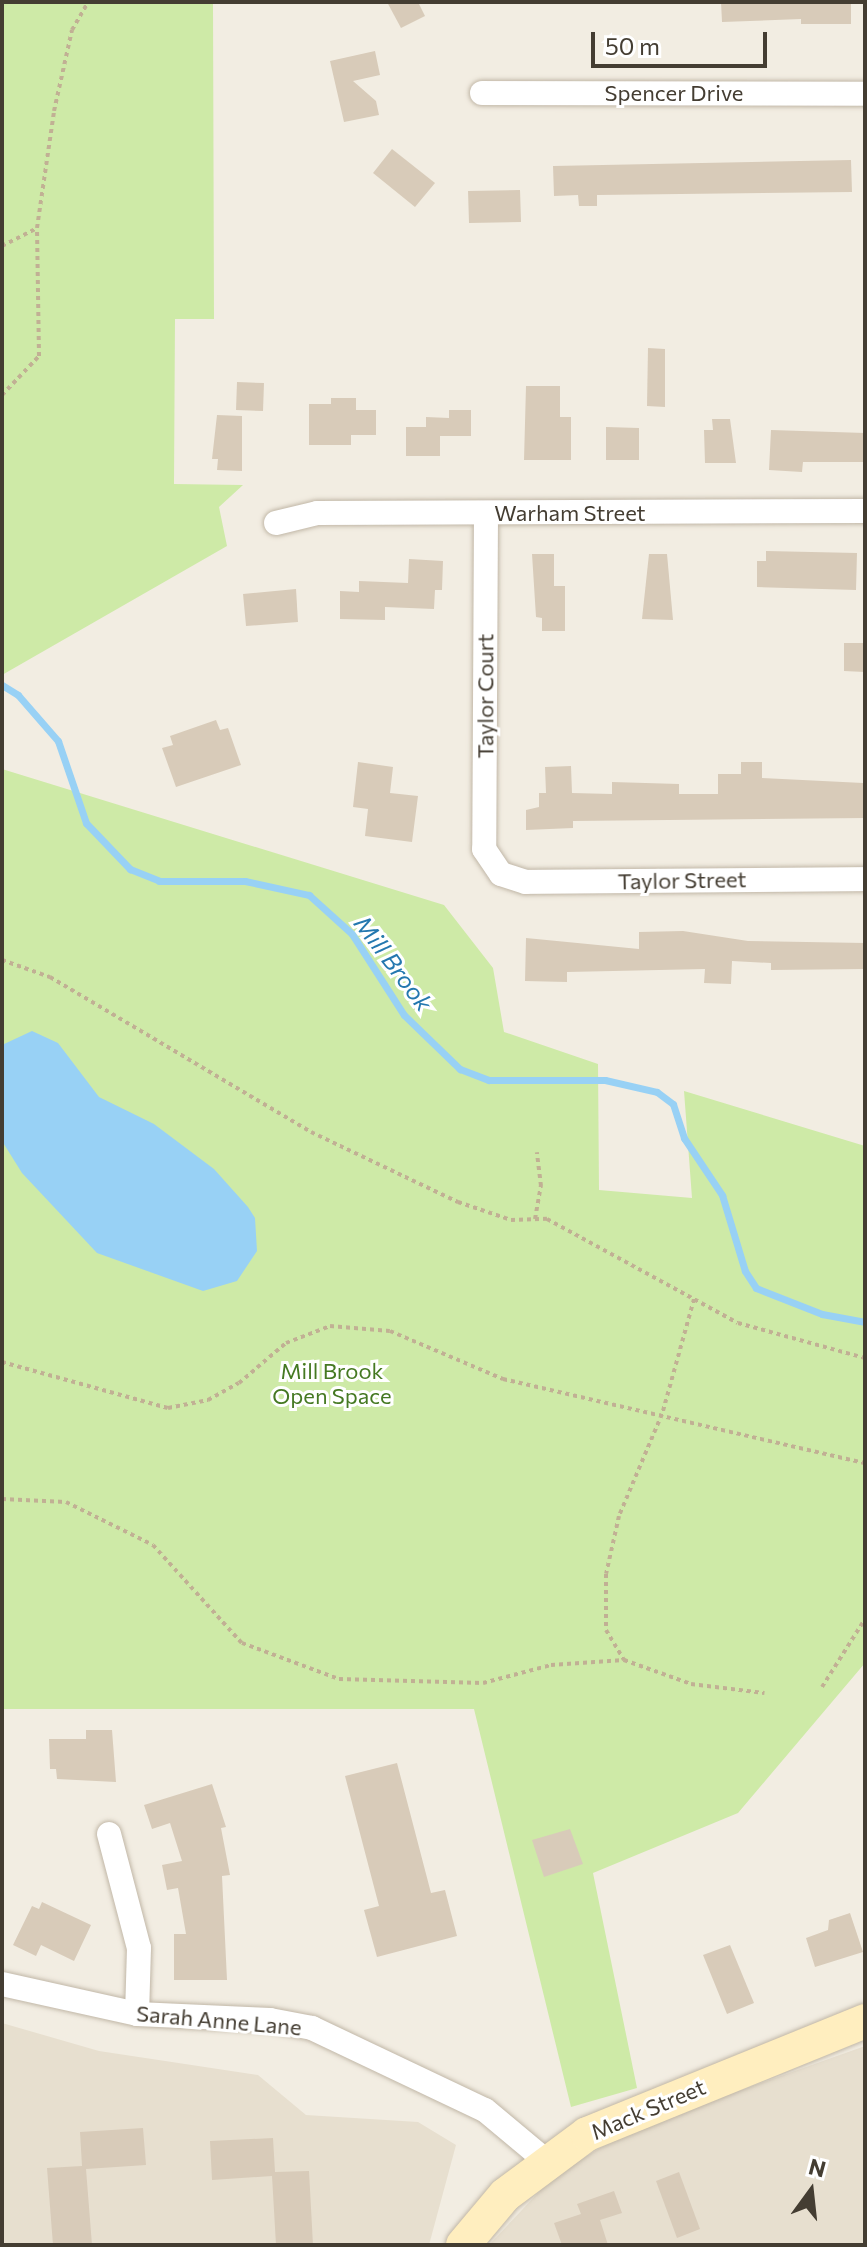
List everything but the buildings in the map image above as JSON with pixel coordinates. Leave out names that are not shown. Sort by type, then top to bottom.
[{"type":"street","name":"Spencer Drive","points":[[482,93],[865,94]]},
{"type":"street","name":"Warham Street","points":[[276,523],[317,513],[865,511]]},
{"type":"street","name":"Taylor Court","points":[[486,513],[484,849],[501,874]]},
{"type":"street","name":"Taylor Street","points":[[501,874],[526,882],[865,879]]},
{"type":"street","points":[[109,1834],[139,1948],[137,2014]]},
{"type":"street","name":"Sarah Anne Lane","points":[[2,1984],[137,2014],[270,2020],[312,2028],[485,2110],[546,2161]]},
{"type":"street","name":"Mack Street","points":[[463,2245],[505,2195],[546,2161],[631,2114],[865,2021]]},
{"type":"path","points":[[2,395],[39,356],[37,228],[57,98],[72,30],[88,2]]},
{"type":"path","points":[[2,246],[37,228]]},
{"type":"path","points":[[2,960],[50,977],[311,1132],[458,1202],[511,1220],[547,1219],[738,1323],[865,1358]]},
{"type":"path","points":[[535,1219],[541,1186],[537,1152]]},
{"type":"path","points":[[624,1660],[606,1630],[606,1574],[619,1516],[662,1414],[694,1299]]},
{"type":"path","points":[[2,1362],[168,1408],[208,1400],[239,1383],[286,1343],[330,1326],[390,1331],[503,1379],[865,1463]]},
{"type":"path","points":[[2,1499],[66,1502],[153,1545],[242,1643],[339,1679],[483,1683],[551,1665],[624,1660],[691,1684],[764,1693]]},
{"type":"path","points":[[822,1687],[865,1619]]},
{"type":"shaded area","points":[[2,2023],[99,2051],[258,2075],[306,2115],[418,2122],[456,2145],[429,2245],[2,2245]]},
{"type":"shaded area","points":[[865,2046],[865,2245],[489,2245],[554,2176],[630,2130]]},
{"type":"green space","points":[[2,2],[213,2],[214,319],[175,319],[174,484],[243,485],[219,507],[227,546],[2,675]]},
{"type":"green space","name":"Mill Brook Open Space","points":[[2,769],[444,905],[493,968],[504,1032],[598,1064],[599,1190],[692,1198],[684,1091],[865,1146],[865,1663],[738,1813],[593,1873],[637,2088],[571,2107],[474,1709],[2,1709]]},
{"type":"water","points":[[32,1031],[58,1043],[99,1097],[154,1124],[214,1169],[248,1207],[255,1218],[257,1251],[237,1281],[203,1291],[97,1253],[22,1173],[2,1141],[2,1045]]},
{"type":"waterway","name":"Mill Brook","points":[[2,685],[18,695],[58,741],[86,823],[130,869],[159,881],[245,881],[309,895],[352,934],[404,1015],[460,1069],[489,1080],[605,1080],[657,1092],[673,1104],[684,1138],[722,1195],[745,1271],[756,1288],[822,1314],[865,1322]]}]
